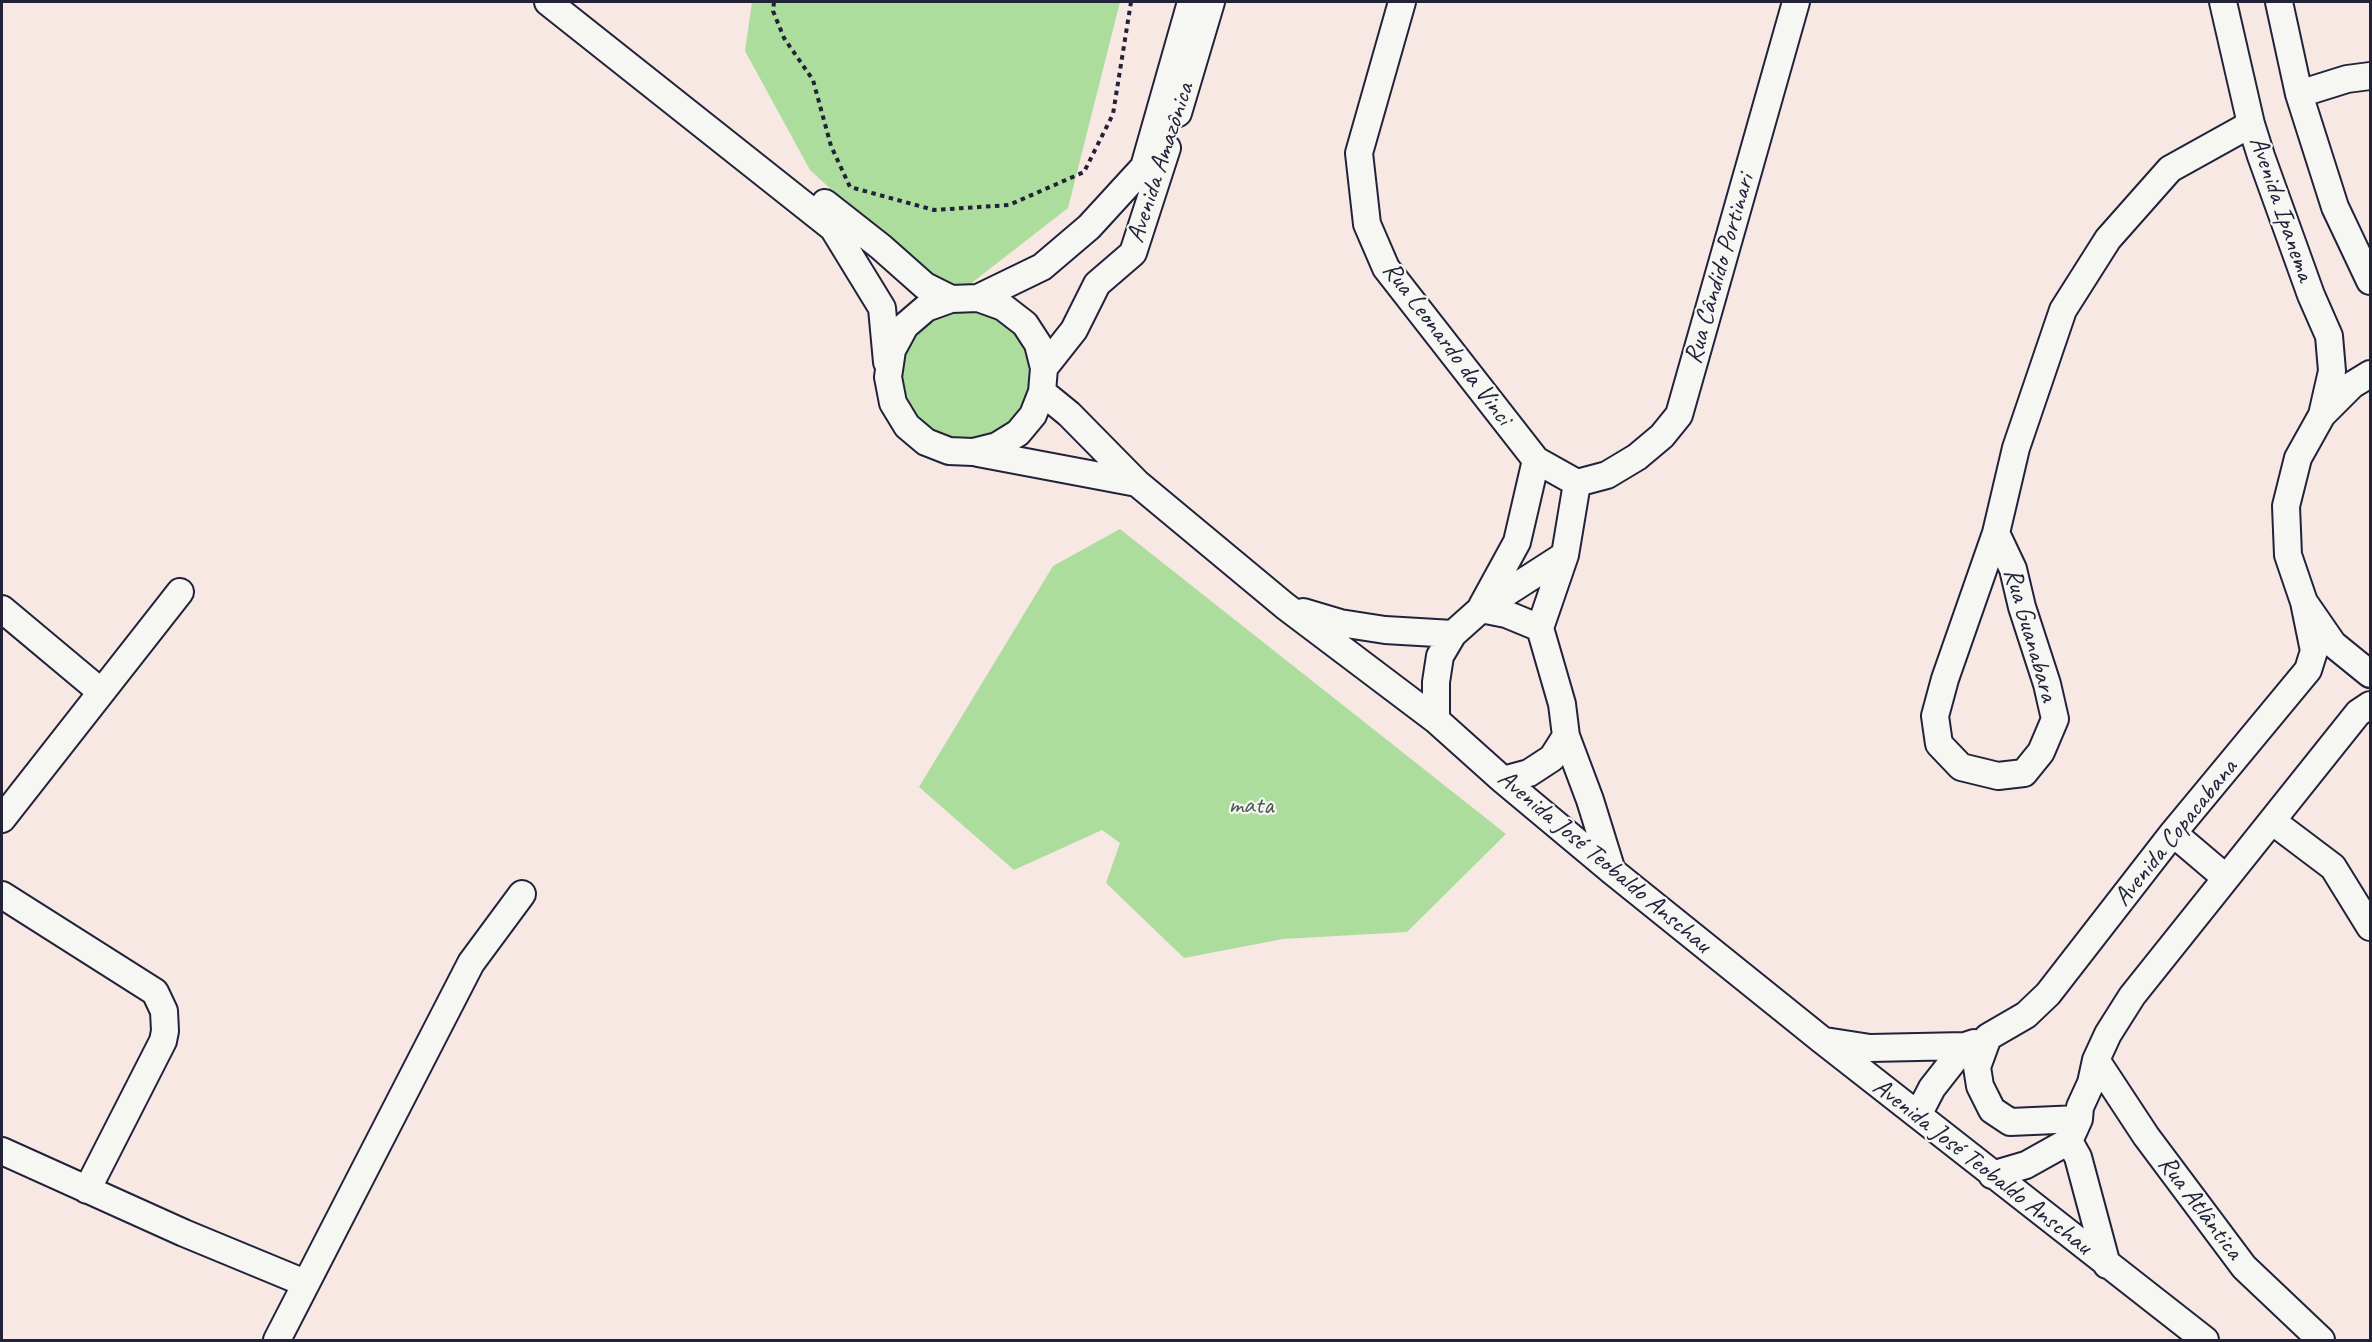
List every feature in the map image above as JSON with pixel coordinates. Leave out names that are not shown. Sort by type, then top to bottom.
[{"type":"street","points":[[548,2],[833,228],[882,308],[888,376],[893,403],[907,426],[926,442],[949,451],[973,452],[997,446],[1018,433],[1033,415],[1043,380],[1038,344],[1025,324],[1004,307],[978,298],[951,299],[926,309],[905,326],[892,350],[888,376]]},
{"type":"street","points":[[567,2],[881,247],[924,286],[951,299]]},
{"type":"street","name":"Avenida Amazônica","points":[[978,298],[1042,267],[1089,227],[1144,168],[1191,2]]},
{"type":"street","name":"Avenida Amazônica","points":[[1043,380],[1074,330],[1097,284],[1133,252],[1211,2]]},
{"type":"street","name":"Rua Leonardo da Vinci","points":[[1402,2],[1359,153],[1367,224],[1386,268],[1536,460],[1577,483]]},
{"type":"street","name":"Rua Cândido Portinari","points":[[1577,483],[1607,475],[1637,457],[1662,436],[1679,415],[1796,2]]},
{"type":"street","name":"Avenida Ipanema","points":[[2223,2],[2251,124],[2292,242],[2329,336],[2332,371],[2322,415]]},
{"type":"street","name":"Avenida Ipanema","points":[[2279,2],[2299,94],[2335,207],[2370,281]]},
{"type":"street","points":[[2299,94],[2347,79],[2370,76]]},
{"type":"street","name":"Rua Guanabara","points":[[1996,533],[2013,569],[2055,719],[2041,752],[2024,773],[1998,776],[1961,767],[1939,744],[1935,716],[1945,679],[1996,533],[2016,448],[2063,310],[2108,239],[2170,169],[2251,124]]},
{"type":"street","points":[[2370,374],[2352,385],[2322,415],[2298,458],[2286,506],[2288,555],[2304,602],[2333,644],[2370,674]]},
{"type":"street","points":[[1043,380],[1069,414],[1137,483]]},
{"type":"street","name":"Avenida José Teobaldo Anschau","points":[[973,452],[1137,483],[1285,606],[1436,720],[1503,780],[1612,871],[1822,1040],[2205,1341]]},
{"type":"street","points":[[1481,609],[1517,542],[1536,460]]},
{"type":"street","points":[[1577,483],[1566,555],[1540,628],[1562,704],[1566,736],[1590,800],[1612,871]]},
{"type":"street","points":[[1436,720],[1436,682],[1440,657],[1453,634],[1481,609],[1566,555]]},
{"type":"street","points":[[2,819],[100,691],[180,592]]},
{"type":"street","name":"Avenida Copacabana","points":[[1918,1115],[1932,1088],[1977,1041],[2026,1015],[2048,994],[2174,833],[2308,670],[2314,651],[2304,602]]},
{"type":"street","points":[[1285,606],[1340,623],[1385,630],[1453,634]]},
{"type":"street","points":[[2,609],[100,691]]},
{"type":"street","points":[[1481,609],[1506,614],[1540,628]]},
{"type":"street","points":[[2107,1265],[2078,1156],[2074,1130],[2080,1107],[2091,1083],[2096,1060],[2108,1034],[2132,996],[2358,713],[2370,705]]},
{"type":"street","points":[[1503,780],[1529,773],[1551,758],[1566,736]]},
{"type":"street","points":[[2272,821],[2333,867],[2370,927]]},
{"type":"street","points":[[2174,833],[2226,878]]},
{"type":"street","points":[[277,1341],[471,963],[522,894]]},
{"type":"street","points":[[2,895],[154,992],[164,1011],[163,1041],[87,1190]]},
{"type":"street","points":[[1822,1040],[1870,1048],[1977,1041],[1980,1086],[1992,1110],[2010,1122],[2074,1130]]},
{"type":"street","name":"Rua Atlântica","points":[[2096,1060],[2145,1136],[2244,1268],[2315,1339]]},
{"type":"street","points":[[1992,1174],[2026,1165],[2074,1130]]},
{"type":"street","points":[[2,1151],[87,1190],[305,1283]]},
{"type":"path","points":[[774,2],[773,11],[784,38],[813,80],[831,146],[850,186],[934,210],[1009,205],[1084,172],[1113,114],[1131,2]]},
{"type":"green space","points":[[752,2],[1120,2],[1068,208],[951,299],[810,170],[745,51]]},
{"type":"green space","points":[[966,312],[990,317],[1011,330],[1024,351],[1029,375],[1024,399],[1011,420],[990,433],[966,438],[942,433],[921,420],[908,399],[903,375],[908,351],[921,330],[942,317]]},
{"type":"green space","name":"mata","points":[[1120,529],[1506,834],[1407,932],[1283,939],[1184,958],[1106,883],[1120,843],[1102,830],[1014,870],[919,787],[1053,566]]}]
